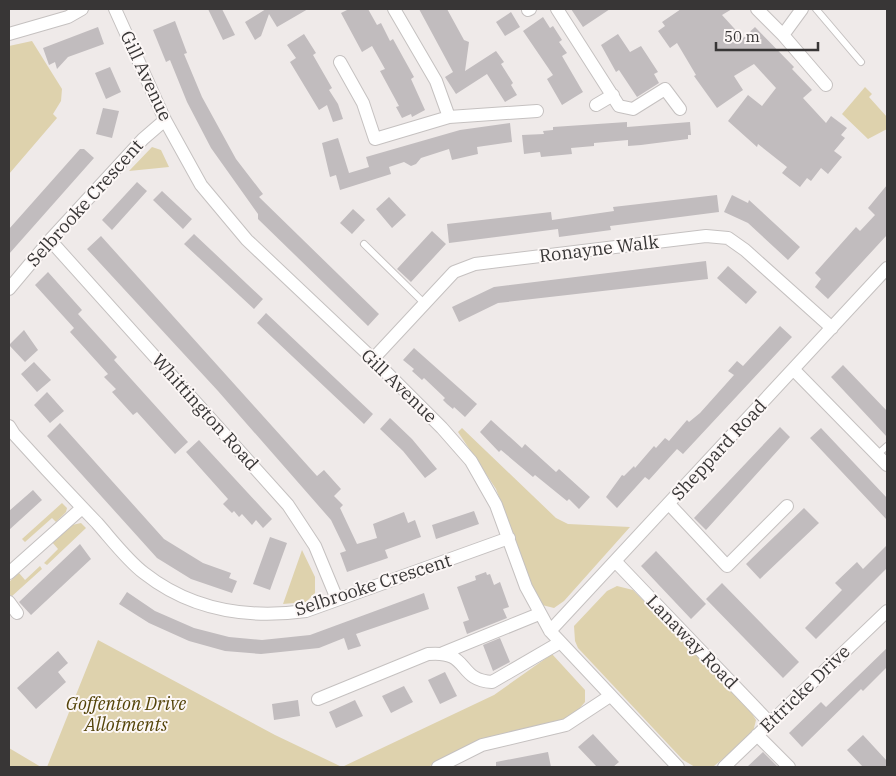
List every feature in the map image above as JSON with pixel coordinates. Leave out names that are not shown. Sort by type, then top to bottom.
[{"type":"street","points":[[9,34],[68,17],[82,9]]},
{"type":"street","name":"Gill Avenue","points":[[115,9],[165,120],[201,185],[247,240],[373,359],[442,428],[471,461],[496,505],[526,586],[539,614],[550,631],[559,643],[678,767]]},
{"type":"street","points":[[394,9],[436,81],[449,117]]},
{"type":"street","points":[[557,9],[620,106],[634,109],[664,89],[680,109]]},
{"type":"street","points":[[757,9],[783,35],[826,86]]},
{"type":"street","points":[[783,35],[802,9]]},
{"type":"street","points":[[340,62],[363,103],[375,138],[449,117],[537,111]]},
{"type":"street","points":[[596,105],[613,96]]},
{"type":"street","name":"Selbrooke Crescent","points":[[9,288],[142,139],[165,120]]},
{"type":"street","name":"Ronayne Walk","points":[[373,359],[454,272],[475,264],[706,236],[728,238],[746,250],[832,328]]},
{"type":"street","name":"Whittington Road","points":[[50,240],[288,505],[315,546],[337,599]]},
{"type":"street","name":"Sheppard Road","points":[[550,631],[887,268]]},
{"type":"street","points":[[794,370],[882,450],[887,465]]},
{"type":"street","name":"Selbrooke Crescent","points":[[9,426],[14,434],[143,572],[173,593],[195,603],[234,611],[283,614],[306,611],[509,538]]},
{"type":"street","points":[[669,504],[727,566],[787,506]]},
{"type":"street","points":[[9,573],[82,508]]},
{"type":"street","name":"Lanaway Road","points":[[615,561],[770,723]]},
{"type":"street","points":[[9,602],[17,613]]},
{"type":"street","name":"Ettricke Drive","points":[[724,767],[887,611]]},
{"type":"street","points":[[318,699],[428,654],[443,653],[539,614]]},
{"type":"street","points":[[443,653],[454,656],[471,677],[492,682],[559,643]]},
{"type":"street","points":[[438,767],[482,746],[566,725],[610,696]]},
{"type":"street","points":[[757,734],[789,767]]},
{"type":"lane","points":[[816,9],[861,62]]},
{"type":"lane","points":[[364,244],[424,303]]},
{"type":"green space","points":[[32,41],[62,89],[61,101],[53,114],[57,118],[9,174],[9,46]]},
{"type":"green space","points":[[865,87],[872,94],[869,97],[887,117],[887,129],[868,139],[842,114]]},
{"type":"green space","points":[[152,147],[161,150],[169,167],[129,171]]},
{"type":"green space","points":[[462,428],[556,518],[568,524],[630,527],[564,601],[554,608],[542,605],[536,596],[496,489],[458,432]]},
{"type":"green space","points":[[62,503],[67,508],[66,512],[56,522],[52,518],[25,542],[22,539]]},
{"type":"green space","points":[[81,523],[86,528],[47,565],[44,563],[58,549],[52,542],[72,525]]},
{"type":"green space","points":[[302,550],[315,577],[315,593],[306,602],[283,604]]},
{"type":"green space","points":[[40,566],[42,569],[11,597],[9,595],[9,582],[19,573],[25,580]]},
{"type":"green space","points":[[617,586],[633,590],[749,709],[756,720],[753,732],[746,740],[714,766],[695,767],[683,760],[578,648],[575,641],[574,626],[607,591]]},
{"type":"green space","name":"Goffenton Drive Allotments","points":[[98,640],[275,735],[342,767],[47,767]]},
{"type":"green space","points":[[552,654],[585,690],[585,702],[572,717],[548,726],[523,729],[475,743],[428,767],[342,767],[494,695]]},
{"type":"green space","points":[[9,748],[41,767],[9,767]]},
{"type":"building","points":[[208,9],[222,9],[235,35],[223,40]]},
{"type":"building","points":[[266,9],[308,9],[277,27],[269,14],[261,36],[255,40],[245,22]]},
{"type":"building","points":[[349,9],[368,9],[377,25],[381,23],[390,41],[393,39],[414,77],[411,79],[425,110],[412,117],[411,114],[402,118],[396,107],[399,106],[380,71],[385,69],[372,46],[362,52],[341,13]]},
{"type":"building","points":[[419,9],[447,9],[464,40],[469,42],[465,71],[496,51],[504,62],[501,64],[513,83],[511,85],[517,95],[505,102],[487,74],[456,94],[445,77],[453,72]]},
{"type":"building","points":[[571,9],[610,9],[583,27]]},
{"type":"building","points":[[681,9],[732,9],[722,15],[743,38],[755,27],[794,67],[792,69],[812,90],[803,98],[826,123],[831,116],[847,128],[841,135],[845,138],[834,151],[842,157],[828,174],[821,168],[811,181],[807,178],[800,187],[782,173],[787,167],[758,144],[757,147],[728,121],[748,95],[762,106],[776,88],[754,64],[734,76],[743,90],[717,108],[694,76],[696,75],[677,43],[670,48],[658,31],[665,26],[662,22]]},
{"type":"building","points":[[511,12],[520,27],[505,36],[496,22]]},
{"type":"building","points":[[543,17],[550,28],[553,26],[562,40],[559,42],[567,53],[562,56],[583,92],[562,105],[547,79],[553,75],[523,31]]},
{"type":"building","points":[[175,21],[187,53],[184,54],[202,97],[236,159],[263,194],[259,197],[379,314],[368,326],[258,219],[258,214],[211,148],[187,102],[170,60],[166,62],[153,30]]},
{"type":"building","points":[[98,27],[104,44],[68,57],[57,69],[55,62],[49,65],[43,48]]},
{"type":"building","points":[[304,34],[316,53],[313,55],[332,88],[329,90],[338,104],[343,119],[333,122],[327,105],[319,110],[290,62],[296,58],[287,45]]},
{"type":"building","points":[[618,34],[630,52],[641,46],[658,72],[654,74],[659,83],[637,97],[619,70],[616,72],[601,45]]},
{"type":"building","points":[[110,67],[121,92],[106,99],[95,73]]},
{"type":"building","points":[[103,108],[119,111],[112,138],[96,134]]},
{"type":"building","points":[[627,122],[627,127],[690,122],[691,135],[688,135],[688,139],[641,145],[628,146],[628,140],[594,143],[594,146],[571,148],[572,154],[541,157],[540,152],[524,154],[522,135],[544,134],[543,131],[553,130],[553,127]]},
{"type":"building","points":[[510,123],[512,142],[477,147],[478,154],[452,160],[449,149],[421,158],[416,164],[411,166],[404,162],[389,167],[391,174],[340,190],[336,175],[330,177],[322,143],[338,138],[349,173],[369,167],[366,157],[460,130]]},
{"type":"building","points":[[80,149],[84,149],[94,158],[9,254],[9,229]]},
{"type":"building","points":[[137,182],[147,191],[112,230],[102,220]]},
{"type":"building","points":[[887,185],[887,235],[828,299],[815,287],[821,279],[815,273],[856,227],[860,231],[875,215],[868,208]]},
{"type":"building","points":[[162,191],[192,219],[183,229],[153,200]]},
{"type":"building","points":[[717,195],[719,212],[610,226],[611,230],[559,237],[558,229],[449,243],[447,224],[551,212],[552,220],[614,211],[613,207]]},
{"type":"building","points":[[732,195],[748,203],[749,200],[800,247],[788,260],[748,223],[724,212]]},
{"type":"building","points":[[389,197],[406,215],[392,228],[376,209]]},
{"type":"building","points":[[353,209],[365,220],[352,234],[340,223]]},
{"type":"building","points":[[432,231],[446,244],[411,282],[397,269]]},
{"type":"building","points":[[194,234],[263,299],[254,309],[184,244]]},
{"type":"building","points":[[101,236],[317,476],[324,470],[341,489],[334,496],[343,505],[340,508],[357,544],[377,538],[373,524],[404,512],[408,523],[415,520],[421,537],[385,550],[388,558],[347,572],[340,553],[346,551],[331,520],[218,391],[87,249]]},
{"type":"building","points":[[706,261],[708,279],[498,303],[459,322],[452,307],[494,287]]},
{"type":"building","points":[[728,266],[757,292],[746,304],[717,278]]},
{"type":"building","points":[[48,272],[82,310],[78,314],[117,357],[114,360],[188,442],[175,454],[137,412],[133,415],[112,392],[116,389],[104,377],[108,374],[70,332],[74,328],[35,285]]},
{"type":"building","points":[[266,313],[373,414],[364,424],[257,323]]},
{"type":"building","points":[[780,326],[792,337],[683,454],[677,449],[649,480],[645,477],[617,508],[606,497],[622,475],[624,476],[634,466],[635,468],[654,446],[656,448],[665,438],[669,441],[687,420],[689,422],[700,413],[734,375],[728,371],[737,361],[743,366]]},
{"type":"building","points":[[24,330],[38,350],[25,362],[9,345]]},
{"type":"building","points":[[414,348],[477,404],[465,417],[454,407],[453,409],[447,404],[443,400],[445,398],[424,378],[422,380],[412,371],[414,369],[403,360]]},
{"type":"building","points":[[34,362],[51,380],[37,392],[21,374]]},
{"type":"building","points":[[843,365],[887,411],[887,437],[831,377]]},
{"type":"building","points":[[47,392],[64,411],[50,423],[34,405]]},
{"type":"building","points":[[390,418],[412,439],[437,469],[425,478],[403,451],[380,429]]},
{"type":"building","points":[[491,420],[522,448],[525,444],[556,472],[559,469],[590,497],[579,509],[569,499],[567,501],[535,475],[533,477],[501,450],[499,452],[480,432]]},
{"type":"building","points":[[60,423],[164,539],[203,563],[231,573],[229,578],[237,581],[232,593],[191,579],[157,558],[47,436]]},
{"type":"building","points":[[780,427],[790,437],[706,530],[694,518]]},
{"type":"building","points":[[821,428],[887,498],[887,520],[810,438]]},
{"type":"building","points":[[199,440],[272,519],[263,528],[256,520],[252,525],[242,514],[239,517],[234,511],[232,513],[223,504],[228,499],[186,452]]},
{"type":"building","points":[[33,490],[42,500],[9,530],[9,511]]},
{"type":"building","points":[[804,508],[819,523],[760,579],[746,564]]},
{"type":"building","points":[[474,511],[479,524],[436,539],[432,525]]},
{"type":"building","points":[[270,537],[287,543],[270,590],[253,584]]},
{"type":"building","points":[[80,544],[91,559],[31,615],[19,602]]},
{"type":"building","points":[[887,545],[887,568],[816,639],[805,628],[842,590],[835,583],[857,562],[863,569]]},
{"type":"building","points":[[656,551],[706,604],[691,619],[641,566]]},
{"type":"building","points":[[486,572],[487,575],[490,574],[494,585],[500,582],[509,607],[503,609],[507,618],[467,634],[463,622],[469,620],[457,587],[476,580],[475,576]]},
{"type":"building","points":[[722,583],[799,662],[783,678],[706,599]]},
{"type":"building","points":[[127,592],[155,611],[194,628],[229,637],[262,640],[310,635],[424,593],[429,609],[356,634],[361,646],[348,650],[344,638],[319,648],[261,654],[225,651],[189,641],[149,623],[119,604]]},
{"type":"building","points":[[500,638],[510,662],[493,671],[483,645]]},
{"type":"building","points":[[887,648],[887,667],[863,691],[861,689],[802,747],[789,733],[821,702],[826,707]]},
{"type":"building","points":[[58,651],[68,663],[58,672],[66,682],[36,709],[17,688]]},
{"type":"building","points":[[445,672],[457,696],[440,704],[428,680]]},
{"type":"building","points":[[404,686],[413,702],[391,713],[382,696]]},
{"type":"building","points":[[298,700],[300,716],[274,720],[272,704]]},
{"type":"building","points":[[355,700],[363,716],[336,728],[329,712]]},
{"type":"building","points":[[593,734],[619,762],[613,767],[597,767],[578,747]]},
{"type":"building","points":[[863,735],[887,761],[887,767],[863,767],[847,750]]},
{"type":"building","points":[[548,752],[551,767],[496,767],[496,762]]},
{"type":"building","points":[[763,752],[778,767],[747,767]]}]
